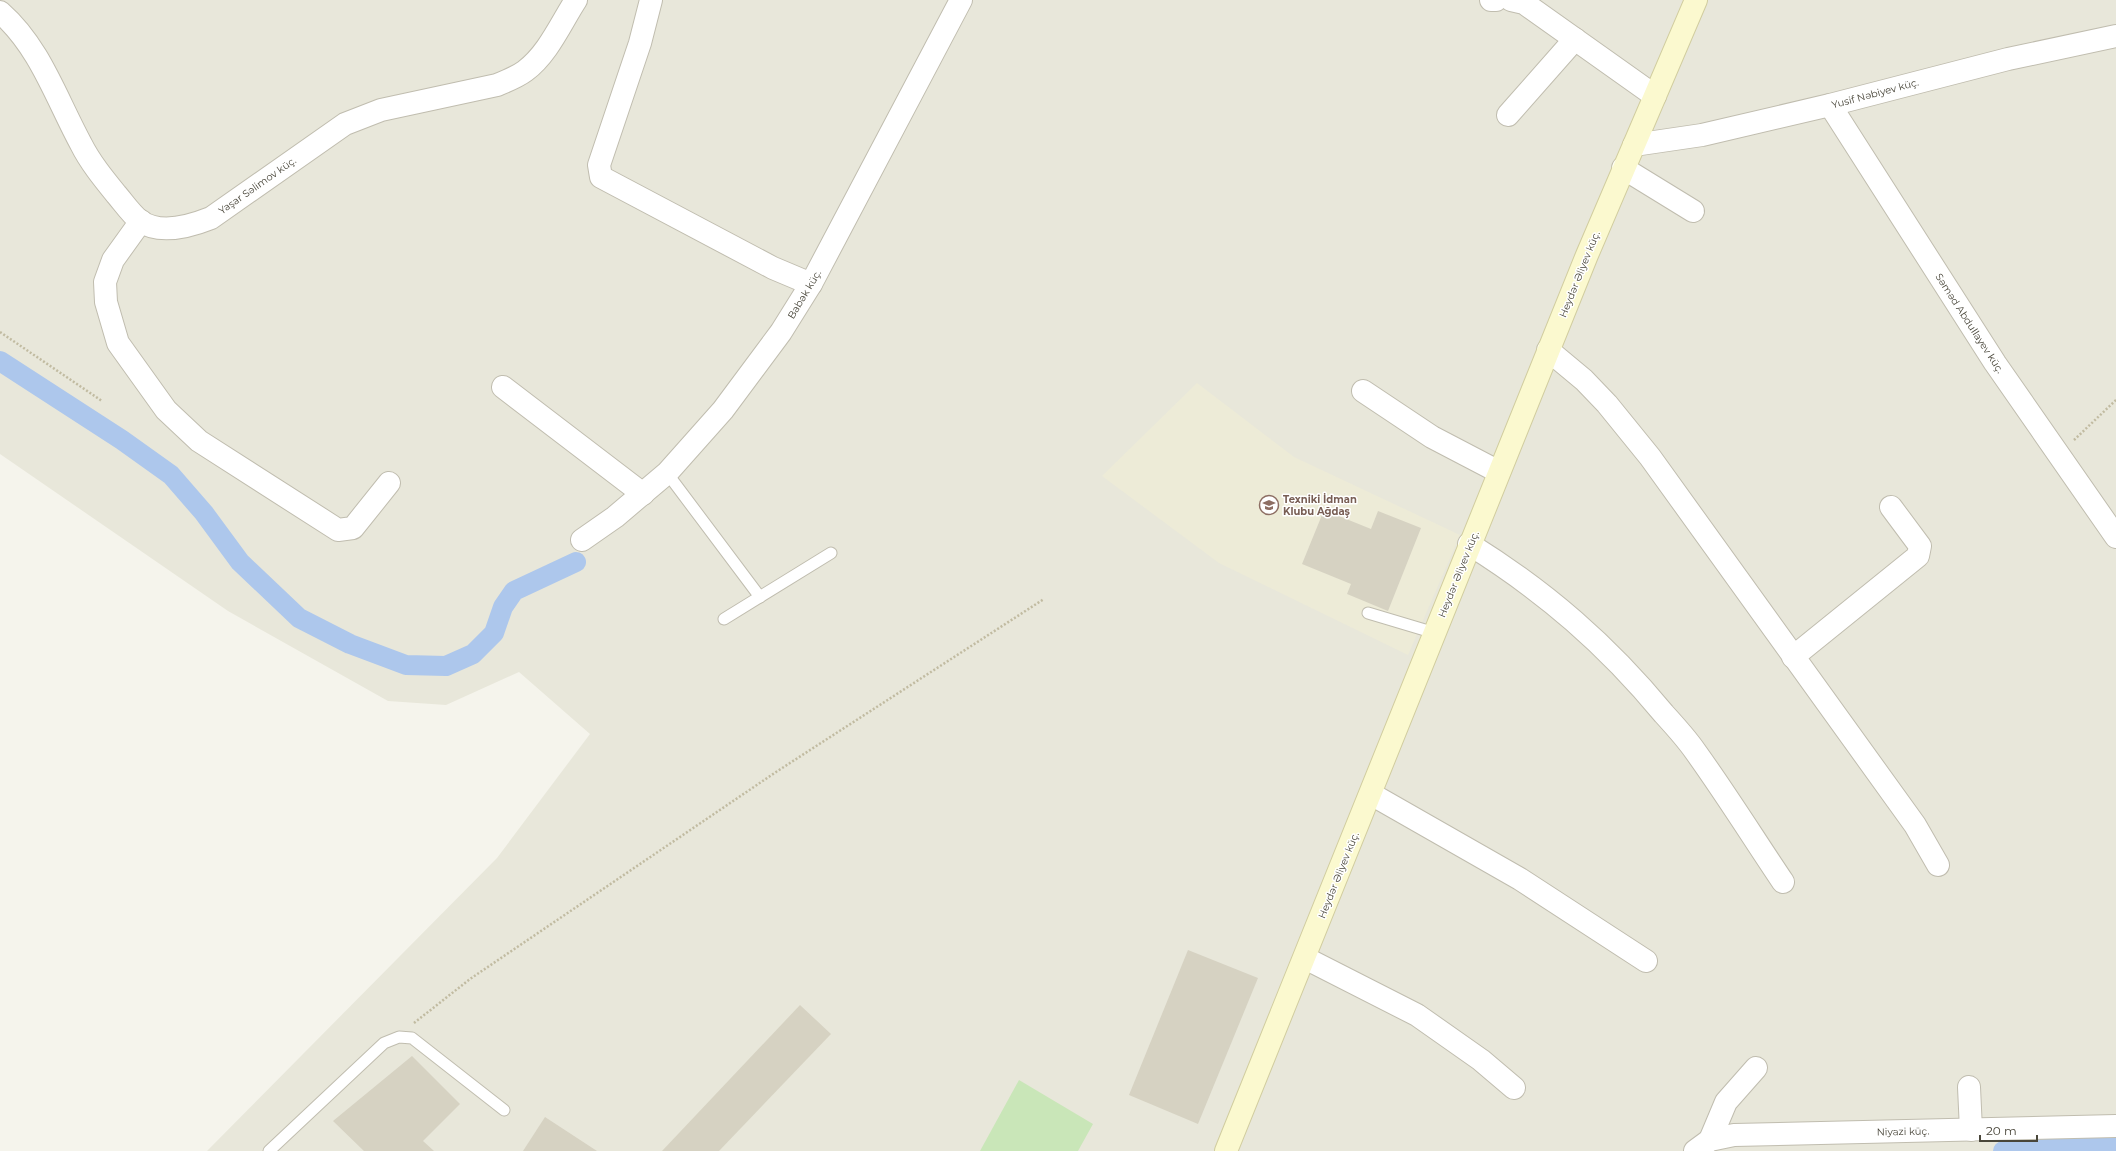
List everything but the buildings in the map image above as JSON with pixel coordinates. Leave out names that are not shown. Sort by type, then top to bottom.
[{"type":"main road","name":"Heydər Əliyev küç.","points":[[1226,1151],[1371,794],[1548,350],[1623,168],[1696,0]]},
{"type":"street","name":"Yaşar Səlimov küç.","points":[[141,221],[160,227],[177,228],[197,224],[211,218],[241,198],[345,124],[381,110],[497,85],[513,79],[526,71],[540,58],[576,0]]},
{"type":"street","points":[[651,0],[640,44],[599,165],[601,178],[773,268],[811,284]]},
{"type":"street","name":"Babək küç.","points":[[582,540],[616,517],[667,473],[723,410],[781,332],[811,284],[961,0]]},
{"type":"street","points":[[1491,0],[1496,0]]},
{"type":"street","points":[[1511,0],[1524,3],[1655,96]]},
{"type":"street","points":[[0,12],[34,52],[81,144],[94,166],[141,221],[113,260],[105,282],[106,302],[118,343],[166,410],[198,441],[338,530],[353,528],[389,483]]},
{"type":"street","name":"Yusif Nəbiyev küç.","points":[[1634,145],[1702,135],[1830,105],[2008,59],[2116,36]]},
{"type":"street","points":[[1508,115],[1575,39]]},
{"type":"street","name":"Səməd Abdullayev küç.","points":[[1830,105],[1995,363],[2116,537]]},
{"type":"street","points":[[1623,168],[1693,211]]},
{"type":"street","points":[[1548,350],[1588,384],[1607,404],[1645,451],[1915,825],[1938,865]]},
{"type":"street","points":[[503,387],[643,494]]},
{"type":"street","points":[[1363,392],[1432,437],[1499,472]]},
{"type":"street","points":[[1793,657],[1918,556],[1920,546],[1891,507]]},
{"type":"street","points":[[1470,544],[1514,572],[1550,599],[1589,633],[1634,677],[1695,750],[1783,882]]},
{"type":"street","points":[[1371,794],[1520,880],[1646,961]]},
{"type":"street","points":[[1305,958],[1417,1015],[1481,1060],[1514,1088]]},
{"type":"street","points":[[1702,1146],[1726,1102],[1756,1068]]},
{"type":"street","points":[[1969,1087],[1971,1130]]},
{"type":"street","name":"Niyazi küç.","points":[[1702,1146],[1734,1135],[2116,1126]]},
{"type":"lane","points":[[667,473],[760,597]]},
{"type":"lane","points":[[724,619],[831,553]]},
{"type":"lane","points":[[1368,613],[1435,633]]},
{"type":"lane","points":[[269,1151],[384,1043],[399,1037],[412,1038],[504,1110]]},
{"type":"path","points":[[0,332],[102,401]]},
{"type":"path","points":[[2059,455],[2116,400]]},
{"type":"path","points":[[399,1037],[470,979],[776,772],[1044,599]]},
{"type":"shaded area","points":[[0,0],[2116,0],[2116,1151],[207,1151],[497,858],[590,734],[519,672],[446,705],[388,701],[228,611],[0,454]]},
{"type":"shaded area","name":"Texniki İdman Klubu Ağdaş","points":[[1197,383],[1294,457],[1460,535],[1408,655],[1219,563],[1102,476]]},
{"type":"green space","points":[[1019,1080],[1093,1124],[1078,1151],[980,1151]]},
{"type":"waterway","points":[[0,361],[122,440],[171,475],[204,513],[240,562],[299,618],[350,644],[406,665],[446,666],[473,654],[494,633],[503,607],[514,591],[576,562]]},
{"type":"waterway","points":[[2003,1151],[2116,1146]]},
{"type":"place","name":"Texniki İdman Klubu Ağdaş","points":[[1269,505]]}]
